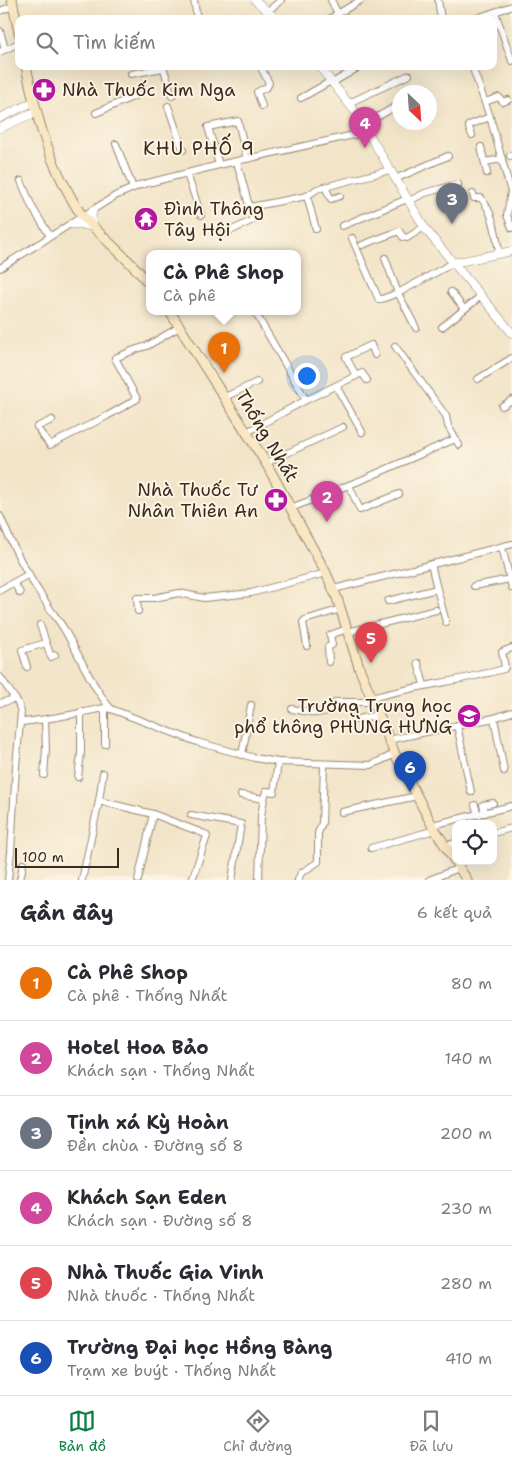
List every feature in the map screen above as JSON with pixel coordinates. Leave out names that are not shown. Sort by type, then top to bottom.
[{"type":"main road","points":[[12,3],[15,16]]},
{"type":"main road","points":[[27,70],[36,112],[55,169],[83,217],[132,263],[146,280]]},
{"type":"main road","name":"Thống Nhất","points":[[172,315],[266,463],[326,573],[334,589],[372,700],[388,740],[444,846],[467,880]]},
{"type":"street","points":[[194,0],[196,15]]},
{"type":"street","points":[[255,0],[272,15]]},
{"type":"street","points":[[268,11],[281,0]]},
{"type":"street","points":[[331,0],[338,14],[361,0]]},
{"type":"street","points":[[438,0],[440,15]]},
{"type":"street","points":[[0,11],[12,3]]},
{"type":"street","points":[[487,15],[511,4]]},
{"type":"street","points":[[497,15],[512,61]]},
{"type":"street","points":[[0,30],[3,50],[15,45]]},
{"type":"street","points":[[132,74],[150,70]]},
{"type":"street","points":[[164,70],[172,96]]},
{"type":"street","points":[[262,70],[269,83],[267,87],[258,91],[257,94],[262,106]]},
{"type":"street","points":[[322,70],[365,128],[424,227],[512,333]]},
{"type":"street","points":[[301,98],[354,70]]},
{"type":"street","points":[[473,70],[490,117],[511,192],[507,214],[512,228]]},
{"type":"street","points":[[348,103],[409,75]]},
{"type":"street","points":[[96,113],[139,94]]},
{"type":"street","points":[[485,102],[499,98],[502,102],[508,100]]},
{"type":"street","points":[[0,118],[34,102]]},
{"type":"street","points":[[168,106],[184,150]]},
{"type":"street","points":[[0,268],[116,196],[133,188],[365,128],[392,109]]},
{"type":"street","points":[[0,128],[36,112]]},
{"type":"street","points":[[472,135],[469,125],[490,117]]},
{"type":"street","points":[[220,165],[208,127],[238,121],[247,159]]},
{"type":"street","points":[[116,144],[133,188]]},
{"type":"street","points":[[481,148],[487,173]]},
{"type":"street","points":[[396,179],[448,156]]},
{"type":"street","points":[[485,162],[502,159]]},
{"type":"street","points":[[226,234],[252,220],[237,162]]},
{"type":"street","points":[[250,207],[307,196],[317,189],[390,170]]},
{"type":"street","points":[[188,174],[201,215]]},
{"type":"street","points":[[20,181],[32,207],[50,236]]},
{"type":"street","points":[[342,226],[425,193],[458,184]]},
{"type":"street","points":[[325,187],[331,199],[340,196]]},
{"type":"street","points":[[474,194],[474,198],[481,198],[487,204],[499,252]]},
{"type":"street","points":[[307,196],[316,229]]},
{"type":"street","points":[[93,210],[91,219],[94,227]]},
{"type":"street","points":[[71,224],[94,227]]},
{"type":"street","points":[[362,245],[399,231],[403,237],[407,238],[424,227]]},
{"type":"street","points":[[352,238],[378,300],[398,293],[452,262],[512,251]]},
{"type":"street","points":[[385,258],[398,293],[416,328]]},
{"type":"street","points":[[451,292],[464,309]]},
{"type":"street","points":[[442,327],[481,296]]},
{"type":"street","points":[[257,315],[306,400]]},
{"type":"street","points":[[52,420],[38,429],[50,445],[137,399],[115,358],[147,346],[181,326]]},
{"type":"street","points":[[356,376],[346,357],[371,345],[376,355]]},
{"type":"street","points":[[395,346],[446,416],[448,426],[459,445]]},
{"type":"street","points":[[478,379],[512,358]]},
{"type":"street","points":[[247,432],[306,400],[362,373],[367,380]]},
{"type":"street","points":[[225,397],[257,382]]},
{"type":"street","points":[[336,386],[362,432]]},
{"type":"street","points":[[502,406],[512,400]]},
{"type":"street","points":[[266,463],[343,427]]},
{"type":"street","points":[[291,508],[454,439]]},
{"type":"street","points":[[349,485],[360,510],[399,494]]},
{"type":"street","points":[[0,516],[9,539],[46,604],[66,632],[89,677],[108,708],[105,744]]},
{"type":"street","points":[[334,589],[512,544]]},
{"type":"street","points":[[502,546],[512,588]]},
{"type":"street","points":[[431,564],[446,622]]},
{"type":"street","points":[[138,611],[137,598],[154,598],[179,594],[204,598],[251,592],[326,573]]},
{"type":"street","points":[[0,590],[29,574]]},
{"type":"street","points":[[474,586],[510,579]]},
{"type":"street","points":[[14,583],[20,593]]},
{"type":"street","points":[[388,601],[437,589]]},
{"type":"street","points":[[308,646],[303,622],[341,609]]},
{"type":"street","points":[[329,662],[328,647],[332,645],[330,635],[436,610]]},
{"type":"street","points":[[40,625],[51,657],[55,655]]},
{"type":"street","points":[[27,667],[22,650],[46,643]]},
{"type":"street","points":[[292,709],[316,713],[328,711],[336,702],[372,700],[424,685],[473,678],[504,669],[502,652],[512,648]]},
{"type":"street","points":[[418,663],[424,685]]},
{"type":"street","points":[[0,677],[18,703],[21,712],[8,879],[19,880],[23,864]]},
{"type":"street","points":[[0,703],[15,699]]},
{"type":"street","points":[[242,755],[251,705]]},
{"type":"street","points":[[21,722],[45,720],[108,708],[197,742],[242,755],[278,762],[324,765],[372,765],[395,754]]},
{"type":"street","points":[[78,777],[81,753],[81,712]]},
{"type":"street","points":[[388,740],[494,718],[512,712]]},
{"type":"street","points":[[353,715],[354,720],[378,715]]},
{"type":"street","points":[[494,718],[504,771]]},
{"type":"street","points":[[44,775],[46,749],[45,720]]},
{"type":"street","points":[[457,725],[471,792]]},
{"type":"street","points":[[259,880],[261,816],[266,791],[274,792],[278,762]]},
{"type":"street","points":[[298,880],[301,873],[318,862],[318,833],[322,823],[324,765]]},
{"type":"street","points":[[82,880],[104,773]]},
{"type":"street","points":[[241,795],[264,799]]},
{"type":"street","points":[[342,812],[416,796]]},
{"type":"street","points":[[99,801],[153,814],[206,835],[192,880]]},
{"type":"street","points":[[482,814],[483,805],[493,802]]},
{"type":"street","points":[[476,805],[482,814]]},
{"type":"street","points":[[371,848],[512,806]]},
{"type":"street","points":[[138,880],[153,814]]},
{"type":"street","points":[[192,815],[242,824],[232,880]]},
{"type":"street","points":[[497,832],[512,828]]},
{"type":"street","points":[[444,846],[452,843]]},
{"type":"street","points":[[429,880],[459,868]]},
{"type":"place","name":"Nhà Thuốc Kim Nga","points":[[44,90]]},
{"type":"place","name":"Khách Sạn Eden","points":[[365,148]]},
{"type":"place","name":"Đình Thông Tây Hội","points":[[146,219]]},
{"type":"place","name":"Tịnh xá Kỳ Hoàn","points":[[452,224]]},
{"type":"place","name":"Cà Phê Shop","points":[[224,373]]},
{"type":"place","name":"Nhà Thuốc Tư Nhân Thiên An","points":[[276,500]]},
{"type":"place","name":"Hotel Hoa Bảo","points":[[327,522]]},
{"type":"place","name":"Nhà Thuốc Gia Vinh","points":[[371,663]]},
{"type":"place","name":"Trường Trung học phổ thông PHÙNG HƯNG","points":[[469,716]]},
{"type":"place","name":"Trường Đại học Hồng Bàng","points":[[410,792]]},
{"type":"district","name":"KHU PHỐ 9","points":[[199,148]]}]
